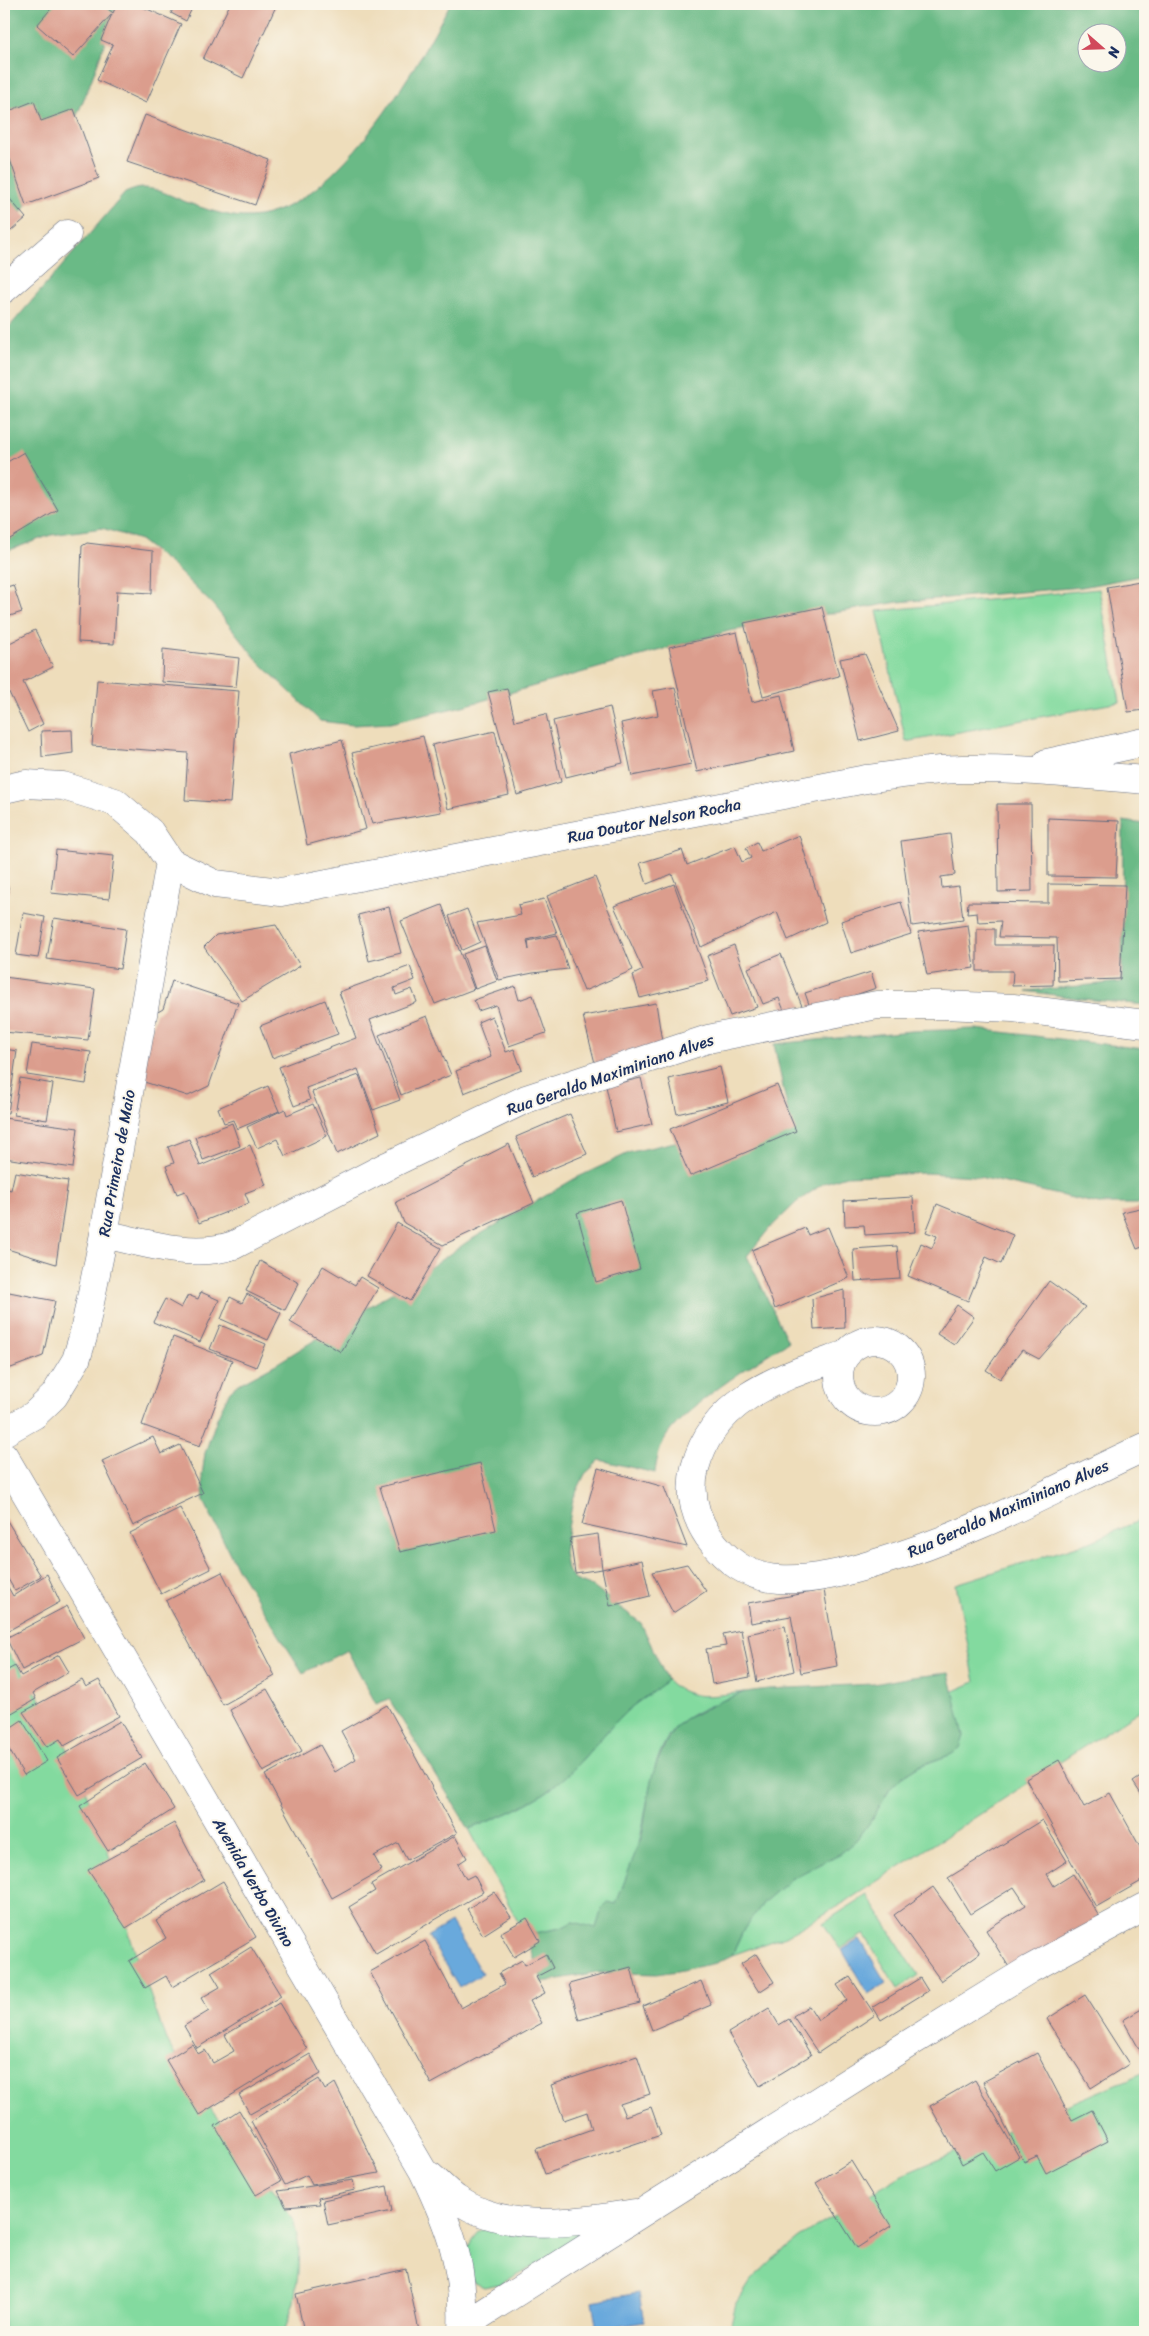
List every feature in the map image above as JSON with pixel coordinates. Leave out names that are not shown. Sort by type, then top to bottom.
[{"type":"street","points":[[4,288],[67,234]]},
{"type":"street","points":[[1018,769],[1145,742]]},
{"type":"street","name":"Rua Doutor Nelson Rocha","points":[[170,862],[215,884],[281,892],[866,779],[959,769],[1018,769],[1145,780]]},
{"type":"street","points":[[4,790],[26,784],[63,786],[115,802],[150,832],[170,862]]},
{"type":"street","name":"Rua Primeiro de Maio","points":[[4,1432],[34,1415],[65,1381],[76,1360],[83,1337],[104,1234],[170,862]]},
{"type":"street","name":"Rua Geraldo Maximiniano Alves","points":[[104,1234],[181,1249],[210,1251],[222,1249],[234,1245],[389,1165],[526,1100],[708,1039],[797,1020],[877,1005],[943,1005],[1013,1008],[1145,1024]]},
{"type":"street","name":"Rua Geraldo Maximiniano Alves","points":[[847,1354],[755,1390],[730,1409],[710,1431],[698,1454],[692,1480],[693,1505],[719,1552],[737,1568],[757,1576],[778,1579],[809,1578],[850,1571],[920,1550],[1005,1513],[1145,1447]]},
{"type":"street","name":"Avenida Verbo Divino","points":[[4,1456],[423,2171],[441,2209],[459,2264],[468,2329]]},
{"type":"street","points":[[468,2329],[482,2314],[540,2276],[646,2212],[905,2046],[1030,1969],[1145,1907]]},
{"type":"street","points":[[423,2171],[456,2199],[488,2216],[528,2223],[564,2224],[646,2212]]},
{"type":"green space","points":[[4,4],[116,4],[96,69],[79,111],[48,171],[4,239]]},
{"type":"green space","points":[[450,4],[1145,4],[1145,575],[1082,587],[898,602],[729,631],[467,705],[390,723],[353,725],[320,721],[259,662],[213,605],[172,565],[140,540],[102,528],[51,535],[4,552],[4,333],[125,193],[141,188],[149,188],[204,208],[233,216],[267,214],[301,199],[333,173],[363,141],[414,67]]},
{"type":"green space","points":[[1099,589],[1120,702],[906,742],[877,611]]},
{"type":"green space","points":[[1123,821],[1145,824],[1145,1005],[1026,991],[1122,982]]},
{"type":"green space","points":[[976,1029],[1145,1049],[1145,1204],[1099,1204],[975,1176],[926,1173],[846,1176],[824,1183],[797,1202],[769,1229],[747,1256],[788,1342],[721,1386],[686,1415],[664,1440],[658,1456],[655,1473],[600,1460],[585,1474],[573,1499],[564,1552],[567,1570],[575,1580],[593,1587],[641,1623],[667,1680],[628,1710],[553,1788],[518,1808],[469,1829],[389,1699],[376,1704],[347,1650],[303,1673],[237,1568],[204,1501],[202,1476],[205,1453],[217,1418],[230,1391],[406,1284],[467,1242],[574,1179],[631,1152],[789,1116],[774,1044],[911,1031]]},
{"type":"green space","points":[[1145,1518],[1145,1707],[845,1902],[786,1936],[732,1955],[744,1929],[764,1902],[790,1879],[841,1853],[857,1839],[890,1789],[902,1777],[919,1766],[952,1754],[964,1736],[952,1692],[975,1682],[956,1584],[1090,1542]]},
{"type":"green space","points":[[4,1648],[29,1681],[51,1717],[75,1763],[108,1851],[131,1940],[165,2037],[186,2076],[280,2199],[294,2222],[299,2246],[298,2273],[294,2302],[284,2332],[4,2332]]},
{"type":"green space","points":[[949,1673],[964,1736],[960,1748],[952,1754],[919,1766],[902,1777],[890,1789],[857,1839],[841,1853],[791,1879],[764,1902],[744,1929],[732,1955],[716,1963],[656,1974],[598,1972],[543,1982],[525,1935],[561,1928],[573,1922],[596,1928],[602,1908],[608,1902],[616,1904],[642,1835],[651,1780],[656,1765],[666,1742],[676,1727],[685,1719],[721,1701],[745,1692],[768,1689],[874,1684]]},
{"type":"green space","points":[[667,1680],[685,1692],[694,1695],[713,1696],[745,1692],[692,1715],[672,1732],[662,1749],[655,1768],[641,1833],[630,1871],[617,1903],[602,1918],[596,1929],[573,1922],[561,1928],[525,1935],[469,1829],[518,1808],[553,1788],[628,1710]]},
{"type":"green space","points":[[867,1895],[918,1975],[898,1989],[864,1934],[840,1949],[823,1923]]},
{"type":"green space","points":[[1145,2072],[1145,2332],[729,2332],[736,2303],[750,2281],[799,2238],[902,2175]]},
{"type":"green space","points":[[618,2220],[499,2284],[484,2287],[471,2280],[467,2259],[468,2248],[480,2230]]},
{"type":"water","points":[[451,1922],[482,1974],[459,1988],[428,1936]]},
{"type":"water","points":[[860,1939],[886,1983],[868,1994],[842,1950]]},
{"type":"water","points":[[639,2293],[644,2322],[597,2330],[592,2301]]},
{"type":"building","points":[[55,4],[102,4],[113,13],[117,4],[136,4],[181,24],[146,103],[97,80],[113,45],[101,40],[112,14],[73,57],[37,25]]},
{"type":"building","points":[[176,4],[194,4],[186,21],[171,13]]},
{"type":"building","points":[[230,4],[277,4],[243,78],[203,59]]},
{"type":"building","points":[[34,101],[41,121],[74,109],[99,178],[26,205],[4,143],[4,113]]},
{"type":"building","points":[[145,115],[271,160],[255,205],[127,162]]},
{"type":"building","points":[[4,192],[26,218],[4,237]]},
{"type":"building","points":[[24,452],[58,510],[5,542],[4,464]]},
{"type":"building","points":[[87,543],[153,551],[152,593],[117,591],[114,644],[78,642],[82,546]]},
{"type":"building","points":[[1145,580],[1145,710],[1128,712],[1107,587]]},
{"type":"building","points":[[13,585],[22,612],[4,618],[4,588]]},
{"type":"building","points":[[822,607],[839,676],[763,696],[744,623]]},
{"type":"building","points":[[35,630],[53,667],[23,682],[43,724],[28,732],[4,682],[4,646]]},
{"type":"building","points":[[737,632],[752,702],[781,695],[794,751],[697,772],[669,647]]},
{"type":"building","points":[[163,649],[239,658],[236,687],[162,682]]},
{"type":"building","points":[[865,654],[899,731],[860,741],[840,659]]},
{"type":"building","points":[[97,680],[239,691],[230,803],[185,800],[188,753],[92,746]]},
{"type":"building","points":[[675,687],[691,764],[632,776],[621,723],[658,715],[653,691]]},
{"type":"building","points":[[507,688],[515,721],[546,714],[561,782],[517,795],[488,692]]},
{"type":"building","points":[[610,707],[623,763],[566,777],[553,721]]},
{"type":"building","points":[[72,730],[73,753],[42,757],[41,731]]},
{"type":"building","points":[[495,731],[509,795],[448,809],[432,745]]},
{"type":"building","points":[[423,736],[441,812],[372,824],[352,753]]},
{"type":"building","points":[[342,740],[366,829],[307,845],[289,754]]},
{"type":"building","points":[[997,804],[1031,804],[1032,891],[998,892]]},
{"type":"building","points":[[1048,818],[1119,821],[1116,877],[1048,876]]},
{"type":"building","points":[[950,834],[955,875],[941,877],[942,888],[959,886],[963,919],[912,926],[901,841]]},
{"type":"building","points":[[799,835],[826,922],[788,940],[777,912],[701,947],[672,874],[647,884],[640,863],[682,850],[687,865],[735,846],[742,862],[751,858],[746,848],[757,842],[761,851]]},
{"type":"building","points":[[56,850],[114,856],[109,899],[51,893]]},
{"type":"building","points":[[4,867],[9,892],[4,893]]},
{"type":"building","points":[[595,877],[633,970],[584,991],[547,896]]},
{"type":"building","points":[[674,884],[709,981],[640,998],[633,975],[643,970],[614,906]]},
{"type":"building","points":[[1048,884],[1125,885],[1120,979],[1058,981],[1057,938],[999,937],[1001,921],[978,922],[977,913],[967,914],[968,902],[1048,903]]},
{"type":"building","points":[[544,899],[557,933],[527,940],[529,950],[528,941],[557,935],[568,969],[533,973],[499,980],[477,923],[521,915],[518,905]]},
{"type":"building","points":[[901,902],[911,934],[851,953],[841,921]]},
{"type":"building","points":[[442,905],[474,989],[435,1004],[401,921]]},
{"type":"building","points":[[389,907],[401,953],[369,961],[358,915]]},
{"type":"building","points":[[467,909],[480,942],[462,950],[449,916]]},
{"type":"building","points":[[23,913],[45,917],[38,958],[16,955]]},
{"type":"building","points":[[54,918],[126,929],[120,969],[47,959]]},
{"type":"building","points":[[276,925],[300,966],[242,1001],[204,947],[216,935]]},
{"type":"building","points":[[968,925],[974,968],[927,975],[918,932]]},
{"type":"building","points":[[977,929],[995,929],[995,945],[1054,945],[1053,985],[1012,986],[1013,971],[977,971]]},
{"type":"building","points":[[734,945],[757,1007],[730,1016],[707,956]]},
{"type":"building","points":[[485,946],[497,981],[475,989],[463,954]]},
{"type":"building","points":[[781,954],[802,1006],[785,1013],[779,998],[763,1004],[748,968]]},
{"type":"building","points":[[410,966],[415,980],[394,988],[396,995],[412,989],[417,1002],[370,1020],[400,1100],[373,1110],[358,1069],[306,1088],[310,1100],[294,1106],[279,1067],[356,1038],[339,992]]},
{"type":"building","points":[[871,972],[876,988],[811,1010],[805,993]]},
{"type":"building","points":[[4,977],[95,989],[88,1040],[4,1032]]},
{"type":"building","points":[[172,981],[238,1003],[209,1086],[188,1096],[138,1080],[156,1013],[163,1009]]},
{"type":"building","points":[[515,986],[519,1000],[533,995],[546,1033],[509,1046],[496,1005],[478,1011],[474,1000]]},
{"type":"building","points":[[325,1000],[338,1034],[272,1058],[260,1026]]},
{"type":"building","points":[[656,1003],[663,1048],[596,1067],[583,1016]]},
{"type":"building","points":[[427,1016],[451,1075],[401,1095],[379,1035]]},
{"type":"building","points":[[492,1016],[506,1052],[514,1049],[522,1070],[464,1093],[456,1071],[491,1057],[478,1022]]},
{"type":"building","points":[[32,1044],[91,1052],[86,1084],[27,1075]]},
{"type":"building","points":[[4,1049],[17,1051],[8,1113],[4,1113]]},
{"type":"building","points":[[720,1067],[728,1102],[677,1114],[669,1079]]},
{"type":"building","points":[[359,1075],[380,1133],[337,1154],[312,1092]]},
{"type":"building","points":[[20,1078],[53,1084],[47,1120],[14,1115]]},
{"type":"building","points":[[641,1078],[652,1124],[616,1132],[606,1086]]},
{"type":"building","points":[[777,1085],[796,1131],[690,1176],[670,1129]]},
{"type":"building","points":[[268,1086],[279,1111],[237,1129],[233,1120],[224,1123],[218,1108]]},
{"type":"building","points":[[313,1104],[327,1136],[285,1156],[277,1139],[257,1148],[247,1127],[285,1109],[287,1115]]},
{"type":"building","points":[[570,1114],[587,1154],[532,1177],[516,1137]]},
{"type":"building","points":[[4,1118],[78,1128],[73,1168],[4,1158]]},
{"type":"building","points":[[232,1123],[240,1146],[203,1160],[195,1137]]},
{"type":"building","points":[[189,1139],[200,1166],[250,1145],[266,1185],[245,1193],[249,1203],[199,1223],[185,1191],[177,1194],[166,1166],[174,1163],[168,1147]]},
{"type":"building","points":[[509,1144],[534,1203],[443,1245],[404,1223],[396,1202]]},
{"type":"building","points":[[15,1172],[68,1181],[56,1264],[4,1248],[4,1188],[11,1190]]},
{"type":"building","points":[[913,1197],[915,1232],[865,1235],[864,1225],[845,1226],[844,1201]]},
{"type":"building","points":[[621,1200],[640,1269],[596,1282],[577,1213]]},
{"type":"building","points":[[937,1204],[1013,1235],[1001,1264],[986,1257],[968,1301],[908,1276],[921,1243],[932,1248],[937,1236],[926,1232]]},
{"type":"building","points":[[1145,1207],[1145,1246],[1137,1249],[1122,1212]]},
{"type":"building","points":[[397,1223],[441,1248],[410,1301],[367,1276]]},
{"type":"building","points":[[828,1227],[849,1278],[775,1309],[752,1250],[805,1228],[808,1235]]},
{"type":"building","points":[[897,1246],[900,1278],[855,1281],[853,1249]]},
{"type":"building","points":[[260,1261],[299,1283],[285,1310],[246,1291]]},
{"type":"building","points":[[323,1266],[355,1285],[360,1277],[378,1288],[341,1352],[290,1322]]},
{"type":"building","points":[[1049,1281],[1085,1307],[1039,1359],[1022,1350],[1000,1379],[986,1370]]},
{"type":"building","points":[[844,1290],[845,1328],[814,1330],[812,1299]]},
{"type":"building","points":[[4,1291],[55,1301],[43,1356],[11,1368],[4,1367]]},
{"type":"building","points":[[201,1292],[219,1300],[200,1342],[153,1322],[165,1299],[181,1308],[188,1295],[198,1299]]},
{"type":"building","points":[[247,1294],[281,1313],[268,1340],[221,1319],[230,1297],[242,1303]]},
{"type":"building","points":[[957,1305],[974,1317],[954,1345],[937,1334]]},
{"type":"building","points":[[220,1325],[266,1344],[256,1367],[210,1349]]},
{"type":"building","points":[[173,1337],[232,1360],[200,1446],[142,1425]]},
{"type":"building","points":[[153,1437],[161,1454],[180,1445],[203,1493],[133,1526],[102,1461]]},
{"type":"building","points":[[480,1463],[496,1530],[400,1552],[380,1487]]},
{"type":"building","points":[[598,1468],[664,1487],[687,1547],[582,1524]]},
{"type":"building","points":[[180,1508],[211,1569],[161,1594],[130,1533]]},
{"type":"building","points":[[6,1519],[41,1576],[15,1591],[4,1572],[4,1520]]},
{"type":"building","points":[[598,1534],[602,1569],[575,1573],[570,1538]]},
{"type":"building","points":[[642,1560],[650,1596],[610,1606],[602,1569]]},
{"type":"building","points":[[687,1564],[706,1591],[673,1613],[652,1572]]},
{"type":"building","points":[[222,1572],[275,1676],[223,1705],[166,1601]]},
{"type":"building","points":[[47,1574],[60,1602],[4,1633],[4,1580],[13,1596]]},
{"type":"building","points":[[824,1590],[837,1666],[801,1673],[791,1616],[751,1623],[748,1603]]},
{"type":"building","points":[[67,1606],[84,1638],[22,1670],[6,1638]]},
{"type":"building","points":[[785,1626],[794,1671],[757,1682],[748,1634]]},
{"type":"building","points":[[741,1630],[750,1677],[712,1684],[706,1649],[726,1646],[723,1634]]},
{"type":"building","points":[[59,1655],[69,1672],[33,1693],[36,1699],[10,1714],[4,1703],[4,1672],[15,1666],[21,1676]]},
{"type":"building","points":[[82,1680],[86,1687],[99,1680],[119,1716],[64,1746],[60,1739],[47,1747],[23,1712]]},
{"type":"building","points":[[267,1689],[302,1751],[263,1772],[230,1710]]},
{"type":"building","points":[[387,1705],[457,1833],[407,1860],[398,1843],[374,1856],[382,1870],[332,1898],[265,1775],[320,1745],[335,1772],[356,1759],[341,1731]]},
{"type":"building","points":[[22,1720],[47,1761],[24,1775],[4,1741],[4,1732]]},
{"type":"building","points":[[120,1721],[142,1758],[79,1795],[57,1758]]},
{"type":"building","points":[[1059,1760],[1084,1807],[1110,1793],[1145,1856],[1145,1879],[1096,1907],[1026,1779]]},
{"type":"building","points":[[145,1763],[174,1809],[108,1851],[80,1806]]},
{"type":"building","points":[[1145,1774],[1145,1800],[1133,1782]]},
{"type":"building","points":[[1042,1820],[1067,1861],[1047,1874],[1054,1886],[1073,1874],[1100,1918],[1012,1972],[986,1930],[1026,1905],[1014,1887],[970,1914],[948,1878]]},
{"type":"building","points":[[174,1823],[204,1880],[126,1928],[88,1870]]},
{"type":"building","points":[[455,1836],[467,1858],[458,1864],[466,1879],[474,1875],[483,1892],[376,1954],[349,1907],[375,1891],[371,1884]]},
{"type":"building","points":[[223,1881],[256,1937],[172,1987],[166,1976],[145,1988],[129,1961],[166,1938],[156,1921]]},
{"type":"building","points":[[933,1887],[980,1953],[941,1981],[894,1915]]},
{"type":"building","points":[[494,1892],[511,1917],[483,1935],[467,1909]]},
{"type":"building","points":[[527,1918],[540,1941],[514,1957],[500,1933]]},
{"type":"building","points":[[425,1941],[461,2008],[505,1984],[499,1973],[522,1960],[525,1965],[546,1954],[553,1968],[536,1977],[545,1993],[530,2001],[542,2023],[431,2084],[370,1972]]},
{"type":"building","points":[[251,1947],[281,1996],[197,2048],[184,2026],[209,2011],[201,1998],[220,1987],[211,1972]]},
{"type":"building","points":[[756,1954],[774,1982],[759,1992],[741,1964]]},
{"type":"building","points":[[631,1967],[640,2003],[579,2020],[569,1984]]},
{"type":"building","points":[[850,1977],[875,2015],[818,2053],[793,2016],[809,2006],[818,2020],[847,2000],[837,1985]]},
{"type":"building","points":[[920,1978],[928,1991],[881,2020],[873,2007]]},
{"type":"building","points":[[701,1981],[711,2005],[652,2030],[643,2006]]},
{"type":"building","points":[[1085,1995],[1129,2064],[1091,2088],[1047,2019]]},
{"type":"building","points":[[279,2003],[307,2049],[199,2115],[166,2060],[192,2044],[198,2054],[205,2050],[213,2063],[234,2051],[225,2035]]},
{"type":"building","points":[[1145,2007],[1145,2052],[1142,2054],[1123,2020]]},
{"type":"building","points":[[769,2008],[779,2025],[789,2019],[811,2055],[760,2086],[728,2033]]},
{"type":"building","points":[[1037,2053],[1072,2120],[1092,2110],[1108,2141],[1046,2173],[1037,2156],[1024,2162],[983,2082]]},
{"type":"building","points":[[310,2054],[321,2074],[250,2114],[239,2095]]},
{"type":"building","points":[[637,2056],[650,2094],[620,2104],[625,2116],[651,2107],[661,2135],[545,2174],[536,2149],[592,2129],[587,2112],[564,2120],[551,2085]]},
{"type":"building","points":[[319,2079],[325,2090],[335,2083],[379,2173],[312,2185],[307,2175],[285,2185],[251,2121]]},
{"type":"building","points":[[975,2080],[1019,2157],[995,2171],[983,2152],[962,2164],[930,2106]]},
{"type":"building","points":[[239,2110],[281,2181],[256,2195],[215,2126]]},
{"type":"building","points":[[851,2161],[891,2226],[857,2248],[816,2183]]},
{"type":"building","points":[[353,2180],[355,2190],[318,2198],[320,2204],[286,2207],[278,2191]]},
{"type":"building","points":[[387,2186],[392,2211],[328,2225],[323,2200]]},
{"type":"building","points":[[406,2269],[419,2331],[304,2332],[296,2294]]}]
